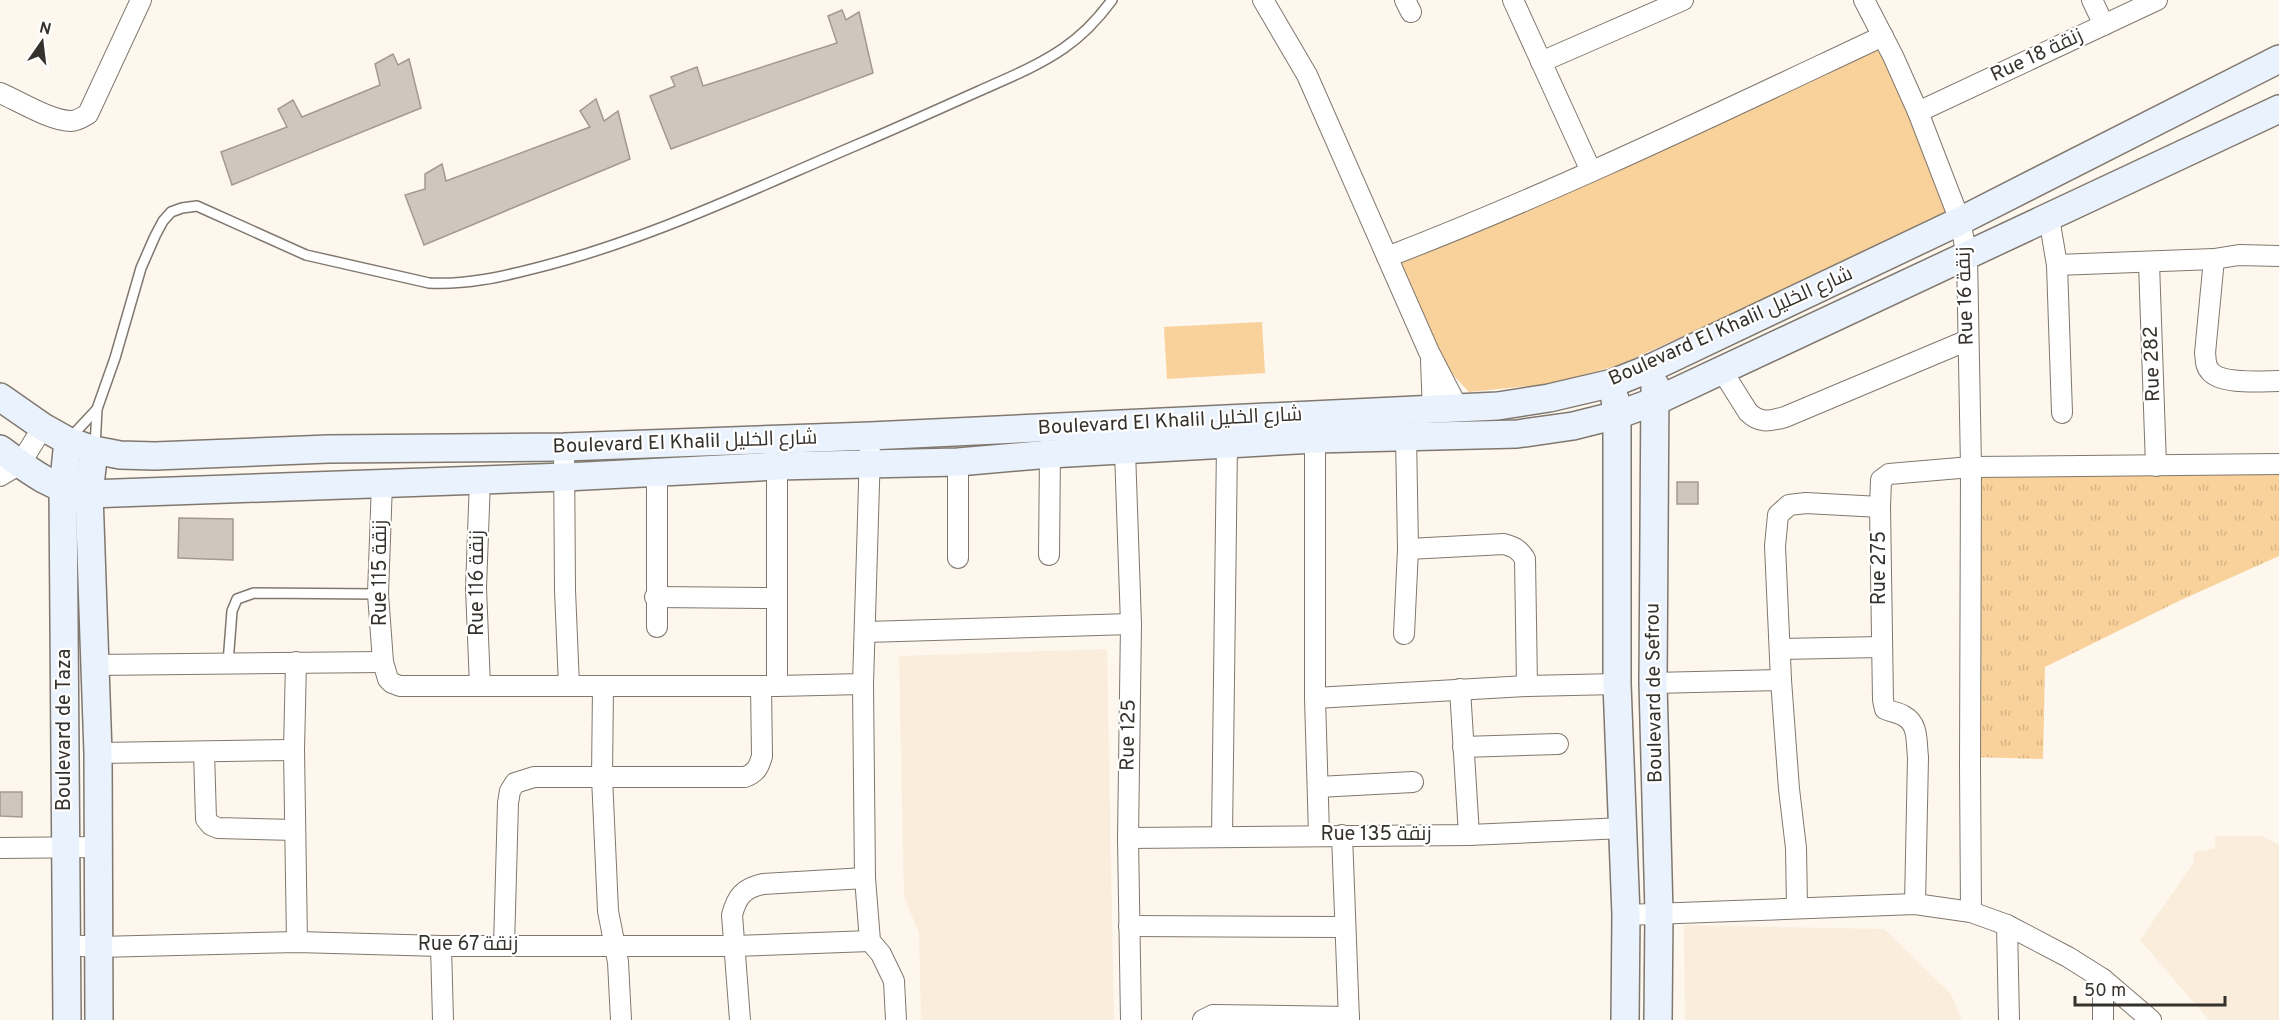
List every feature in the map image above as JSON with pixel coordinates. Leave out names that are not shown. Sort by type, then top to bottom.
[{"type":"street","points":[[0,93],[57,118],[70,121],[82,118],[88,114],[141,0]]},
{"type":"street","points":[[1263,0],[1307,75],[1430,352],[1445,409]]},
{"type":"street","points":[[1513,0],[1591,171]]},
{"type":"street","points":[[1541,62],[1683,0]]},
{"type":"street","name":"Rue 16 زنقة","points":[[1864,0],[1918,112],[1960,221],[1967,256],[1971,467],[1971,912]]},
{"type":"street","points":[[2092,0],[2104,25]]},
{"type":"street","name":"Rue 18 زنقة","points":[[1918,112],[2157,0]]},
{"type":"street","points":[[1387,257],[1449,233],[1591,171],[1883,36]]},
{"type":"street","name":"Boulevard El Khalil شارع الخليل","points":[[6,463],[63,489],[89,494],[566,477],[777,466],[870,450],[1121,425],[1498,406],[1549,398],[1612,383],[1653,367],[1960,221],[2279,59]]},
{"type":"street","points":[[2215,93],[2234,131]]},
{"type":"street","name":"Boulevard El Khalil شارع الخليل","points":[[0,397],[43,427],[68,441],[94,450],[120,455],[155,456],[328,449],[564,447],[870,450],[958,462],[1050,454],[1315,439],[1516,434],[1573,426],[1617,415],[1656,401],[2279,109]]},
{"type":"street","points":[[2049,218],[2057,266],[2062,413]]},
{"type":"street","points":[[2057,266],[2149,263],[2239,255],[2279,256]]},
{"type":"street","points":[[2214,259],[2205,353],[2207,367],[2211,373],[2233,380],[2279,381]]},
{"type":"street","name":"Rue 282","points":[[2149,263],[2156,466]]},
{"type":"street","points":[[1721,369],[1753,418],[1767,422],[1785,417],[1968,340]]},
{"type":"street","name":"Boulevard de Sefrou","points":[[1653,367],[1656,401],[1653,682],[1659,913],[1658,1020]]},
{"type":"street","name":"Boulevard de Sefrou","points":[[1612,383],[1617,415],[1617,684],[1626,915],[1625,1020]]},
{"type":"street","points":[[6,463],[43,427]]},
{"type":"street","points":[[1404,634],[1408,549],[1406,435]]},
{"type":"street","points":[[1315,439],[1315,699],[1319,835]]},
{"type":"street","name":"Boulevard de Taza","points":[[67,1020],[63,489],[68,441]]},
{"type":"street","points":[[1222,836],[1227,444]]},
{"type":"street","points":[[564,447],[565,590],[569,686]]},
{"type":"street","points":[[328,449],[329,484]]},
{"type":"street","name":"Boulevard de Taza","points":[[94,450],[89,494],[98,753],[99,1020]]},
{"type":"street","points":[[870,450],[863,684],[865,878],[870,941],[881,954],[894,981],[896,1020]]},
{"type":"street","name":"Rue 125","points":[[1125,451],[1131,624],[1128,837],[1131,1020]]},
{"type":"street","points":[[1049,555],[1050,454]]},
{"type":"street","points":[[958,462],[958,558]]},
{"type":"street","points":[[1971,467],[2279,464]]},
{"type":"street","points":[[504,946],[508,803],[510,791],[515,783],[534,777],[731,778],[753,774],[759,766],[762,756],[776,598],[777,466]]},
{"type":"street","name":"Rue 275","points":[[1915,904],[1918,757],[1916,733],[1912,722],[1906,717],[1885,709],[1882,677],[1881,480],[1889,474],[1971,467]]},
{"type":"street","points":[[657,472],[655,597],[657,627]]},
{"type":"street","name":"Rue 116 زنقة","points":[[480,479],[476,588],[480,686]]},
{"type":"street","name":"Rue 115 زنقة","points":[[382,483],[378,594],[383,662]]},
{"type":"street","points":[[1797,908],[1796,848],[1781,680],[1775,546],[1778,515],[1789,505],[1806,502],[1880,507]]},
{"type":"street","points":[[1408,549],[1504,544],[1515,547],[1525,559],[1527,686]]},
{"type":"street","points":[[655,597],[776,598]]},
{"type":"street","points":[[866,632],[1131,624]]},
{"type":"street","points":[[1780,649],[1881,647]]},
{"type":"street","points":[[296,662],[294,750],[297,942]]},
{"type":"street","points":[[94,665],[383,662],[388,679],[400,686],[603,687],[863,684]]},
{"type":"street","points":[[1653,682],[1781,680]]},
{"type":"street","points":[[1315,699],[1460,689],[1617,684]]},
{"type":"street","points":[[603,687],[602,777],[608,911],[615,945],[621,1020]]},
{"type":"street","points":[[1460,689],[1469,835]]},
{"type":"street","points":[[1463,747],[1558,744]]},
{"type":"street","points":[[98,753],[294,750]]},
{"type":"street","points":[[204,752],[206,819],[211,825],[218,828],[295,830]]},
{"type":"street","points":[[1318,787],[1413,782]]},
{"type":"street","name":"Rue 135 زنقة","points":[[1128,837],[1469,835],[1623,828]]},
{"type":"street","points":[[1203,1020],[1213,1015],[1349,1018],[1342,835]]},
{"type":"street","points":[[0,848],[99,847]]},
{"type":"street","points":[[740,1020],[732,915],[735,903],[742,892],[749,887],[763,884],[865,878]]},
{"type":"street","points":[[1626,915],[1915,904],[1971,912],[2007,925],[2068,957],[2103,979],[2151,1020]]},
{"type":"street","points":[[2007,925],[2009,1020]]},
{"type":"street","points":[[1129,926],[1346,927]]},
{"type":"street","name":"Rue 67 زنقة","points":[[66,945],[99,947],[297,942],[441,946],[734,946],[870,941]]},
{"type":"street","points":[[441,946],[443,1020]]},
{"type":"street","points":[[2103,979],[2103,1020]]},
{"type":"lane","points":[[94,450],[97,409],[115,358],[141,268],[162,221],[171,212],[197,206],[306,255],[429,283],[446,284],[497,278],[577,258],[671,224],[921,118],[1042,62],[1084,32],[1099,18],[1112,0]]},
{"type":"lane","points":[[68,441],[97,409]]},
{"type":"lane","points":[[228,663],[232,611],[237,599],[254,593],[378,594]]},
{"type":"shaded area","points":[[1107,649],[1114,1020],[921,1020],[919,933],[904,897],[899,656]]},
{"type":"shaded area","points":[[2215,836],[2261,836],[2279,845],[2279,1020],[2209,1020],[2140,940],[2193,864],[2194,852],[2215,848]]},
{"type":"shaded area","points":[[1684,925],[1884,929],[1951,994],[1962,1020],[1685,1020]]},
{"type":"green space","points":[[1884,40],[1956,213],[1619,365],[1550,384],[1469,392],[1430,350],[1390,259]]},
{"type":"green space","points":[[1262,322],[1265,373],[1167,379],[1164,327]]},
{"type":"green space","points":[[2279,466],[2279,556],[2181,600],[2045,667],[2043,759],[1970,757],[1972,467]]},
{"type":"building","points":[[842,10],[846,20],[859,12],[873,73],[671,149],[650,96],[675,86],[671,77],[697,67],[703,86],[837,43],[828,16]]},
{"type":"building","points":[[393,54],[398,65],[409,59],[421,108],[232,185],[221,152],[287,127],[278,109],[293,100],[302,117],[380,85],[375,64]]},
{"type":"building","points":[[596,99],[604,121],[618,111],[630,159],[424,245],[405,195],[425,189],[425,174],[442,164],[446,181],[590,127],[580,111]]},
{"type":"building","points":[[1677,482],[1698,482],[1698,504],[1677,504]]},
{"type":"building","points":[[179,518],[233,519],[233,560],[178,558]]},
{"type":"building","points":[[0,792],[22,792],[22,817],[0,816]]}]
